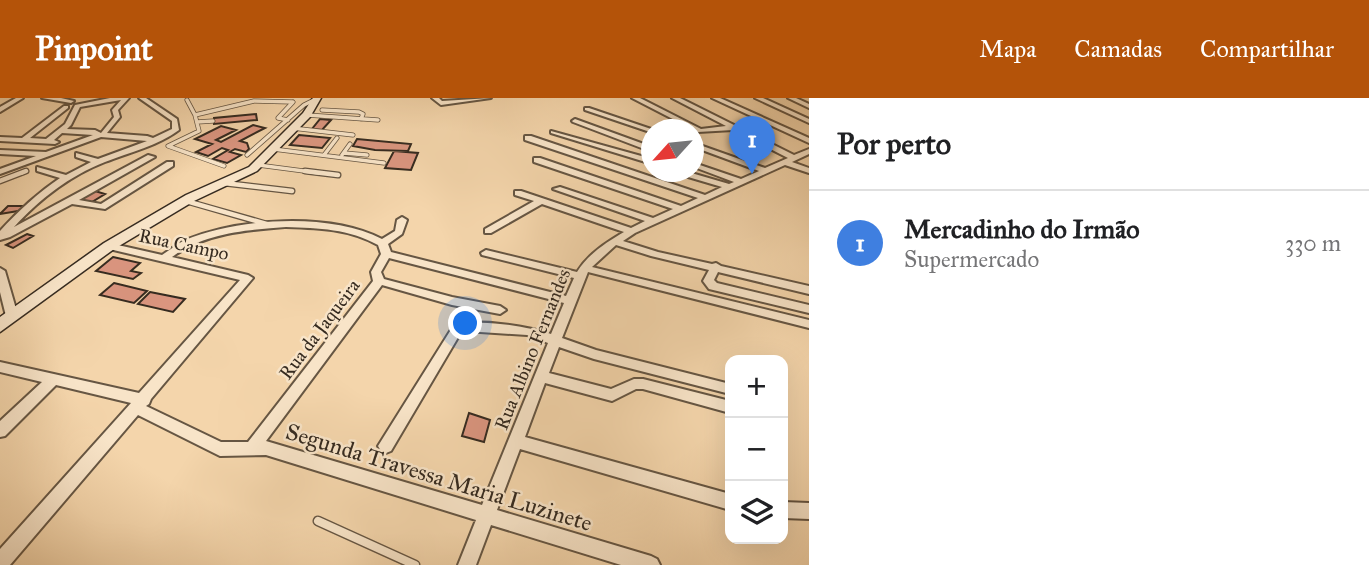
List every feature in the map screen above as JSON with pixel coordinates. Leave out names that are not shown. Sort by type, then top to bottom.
[{"type":"main road","points":[[0,326],[7,304],[184,201],[258,164],[291,125],[318,102]]},
{"type":"street","points":[[0,110],[20,98]]},
{"type":"street","points":[[24,140],[68,104],[45,98]]},
{"type":"street","points":[[48,141],[70,122],[77,106],[92,100],[120,98]]},
{"type":"street","points":[[0,169],[14,167],[101,135],[111,128],[117,117],[115,110],[126,98]]},
{"type":"street","points":[[0,237],[44,193],[68,178],[98,162],[176,130],[175,120],[142,98]]},
{"type":"street","points":[[435,98],[441,103],[488,98]]},
{"type":"street","points":[[635,98],[700,131],[733,128]]},
{"type":"street","points":[[675,98],[809,171]]},
{"type":"street","points":[[715,98],[809,141]]},
{"type":"street","points":[[758,98],[809,121]]},
{"type":"street","points":[[792,98],[809,106]]},
{"type":"street","points":[[0,104],[10,104]]},
{"type":"street","points":[[587,108],[641,127]]},
{"type":"street","points":[[575,121],[641,146]]},
{"type":"street","points":[[62,131],[147,138],[154,141]]},
{"type":"street","points":[[553,132],[641,159]]},
{"type":"street","points":[[528,138],[707,198]]},
{"type":"street","points":[[0,139],[80,143]]},
{"type":"street","points":[[704,149],[767,171]]},
{"type":"street","name":"Rua Albino Fernandes","points":[[467,565],[582,272],[614,241],[632,231],[809,151]]},
{"type":"street","points":[[0,152],[48,154]]},
{"type":"street","points":[[79,155],[98,162]]},
{"type":"street","points":[[0,237],[151,157]]},
{"type":"street","points":[[537,160],[682,209]]},
{"type":"street","points":[[72,201],[94,207],[104,206],[170,163]]},
{"type":"street","points":[[40,169],[68,178]]},
{"type":"street","points":[[704,169],[742,182]]},
{"type":"street","points":[[704,179],[730,187]]},
{"type":"street","points":[[557,188],[653,221]]},
{"type":"street","points":[[518,193],[632,231]]},
{"type":"street","points":[[488,231],[541,201]]},
{"type":"street","points":[[385,248],[399,232],[402,219]]},
{"type":"street","points":[[0,222],[13,223]]},
{"type":"street","points":[[165,258],[200,239],[241,229],[276,227],[349,230],[370,235],[385,248],[507,288],[569,301]]},
{"type":"street","points":[[614,241],[655,254],[716,266],[809,290]]},
{"type":"street","name":"Rua Campo","points":[[109,246],[246,275],[247,280],[140,404]]},
{"type":"street","name":"Rua da Jaqueira","points":[[252,448],[379,281],[376,272],[385,248]]},
{"type":"street","points":[[486,253],[809,324]]},
{"type":"street","points":[[716,266],[708,281],[713,286],[809,309]]},
{"type":"street","points":[[0,271],[7,304]]},
{"type":"street","points":[[379,281],[452,301],[500,310]]},
{"type":"street","points":[[496,327],[507,288]]},
{"type":"street","points":[[386,446],[456,331],[463,327],[528,331],[556,342],[725,388]]},
{"type":"street","name":"Segunda Travessa Maria Luzinete","points":[[0,367],[140,404],[220,449],[252,448],[278,452],[651,565]]},
{"type":"street","points":[[542,377],[612,395],[622,392],[627,386],[643,384],[725,406]]},
{"type":"street","points":[[0,431],[52,381]]},
{"type":"street","points":[[0,563],[140,404]]},
{"type":"street","points":[[516,441],[725,501]]},
{"type":"street","points":[[788,510],[809,511]]},
{"type":"lane","points":[[187,100],[199,131],[171,142],[168,146],[224,166]]},
{"type":"lane","points":[[266,108],[272,101]]},
{"type":"lane","points":[[195,115],[230,105],[293,102],[278,118],[291,125],[353,135]]},
{"type":"lane","points":[[318,102],[359,112],[363,114],[361,119]]},
{"type":"lane","points":[[230,105],[232,114]]},
{"type":"lane","points":[[247,155],[291,125],[378,120]]},
{"type":"lane","points":[[197,122],[214,121]]},
{"type":"lane","points":[[324,155],[337,138]]},
{"type":"lane","points":[[342,155],[350,144]]},
{"type":"lane","points":[[273,149],[324,155],[367,155]]},
{"type":"lane","points":[[342,155],[384,163]]},
{"type":"lane","points":[[258,164],[338,175]]},
{"type":"lane","points":[[0,181],[26,171]]},
{"type":"lane","points":[[224,183],[292,191]]},
{"type":"lane","points":[[184,201],[276,227]]},
{"type":"lane","points":[[318,521],[415,565]]},
{"type":"building","points":[[256,114],[257,120],[214,124],[214,118]]},
{"type":"building","points":[[320,119],[331,120],[322,130],[312,129]]},
{"type":"building","points":[[253,125],[265,128],[240,141],[247,143],[249,149],[246,152],[235,149],[230,152],[241,155],[227,163],[213,159],[228,150],[222,148],[208,156],[196,152],[212,144],[195,139],[221,126],[236,130],[216,140],[221,142]]},
{"type":"building","points":[[299,135],[330,138],[322,148],[290,145]]},
{"type":"building","points":[[357,139],[411,144],[408,151],[375,150],[353,146]]},
{"type":"building","points":[[394,151],[418,153],[411,170],[385,168]]},
{"type":"building","points":[[95,191],[105,194],[87,205],[77,202]]},
{"type":"building","points":[[8,206],[28,206],[24,210],[0,214]]},
{"type":"building","points":[[27,234],[33,236],[13,248],[6,245]]},
{"type":"building","points":[[113,257],[140,263],[131,271],[141,273],[133,279],[96,271]]},
{"type":"building","points":[[114,283],[147,291],[134,303],[100,295]]},
{"type":"building","points":[[150,292],[185,299],[173,312],[138,304]]},
{"type":"building","points":[[469,413],[490,420],[484,442],[462,436]]},
{"type":"place","name":"Mercadinho do Irmão","points":[[752,174]]}]
